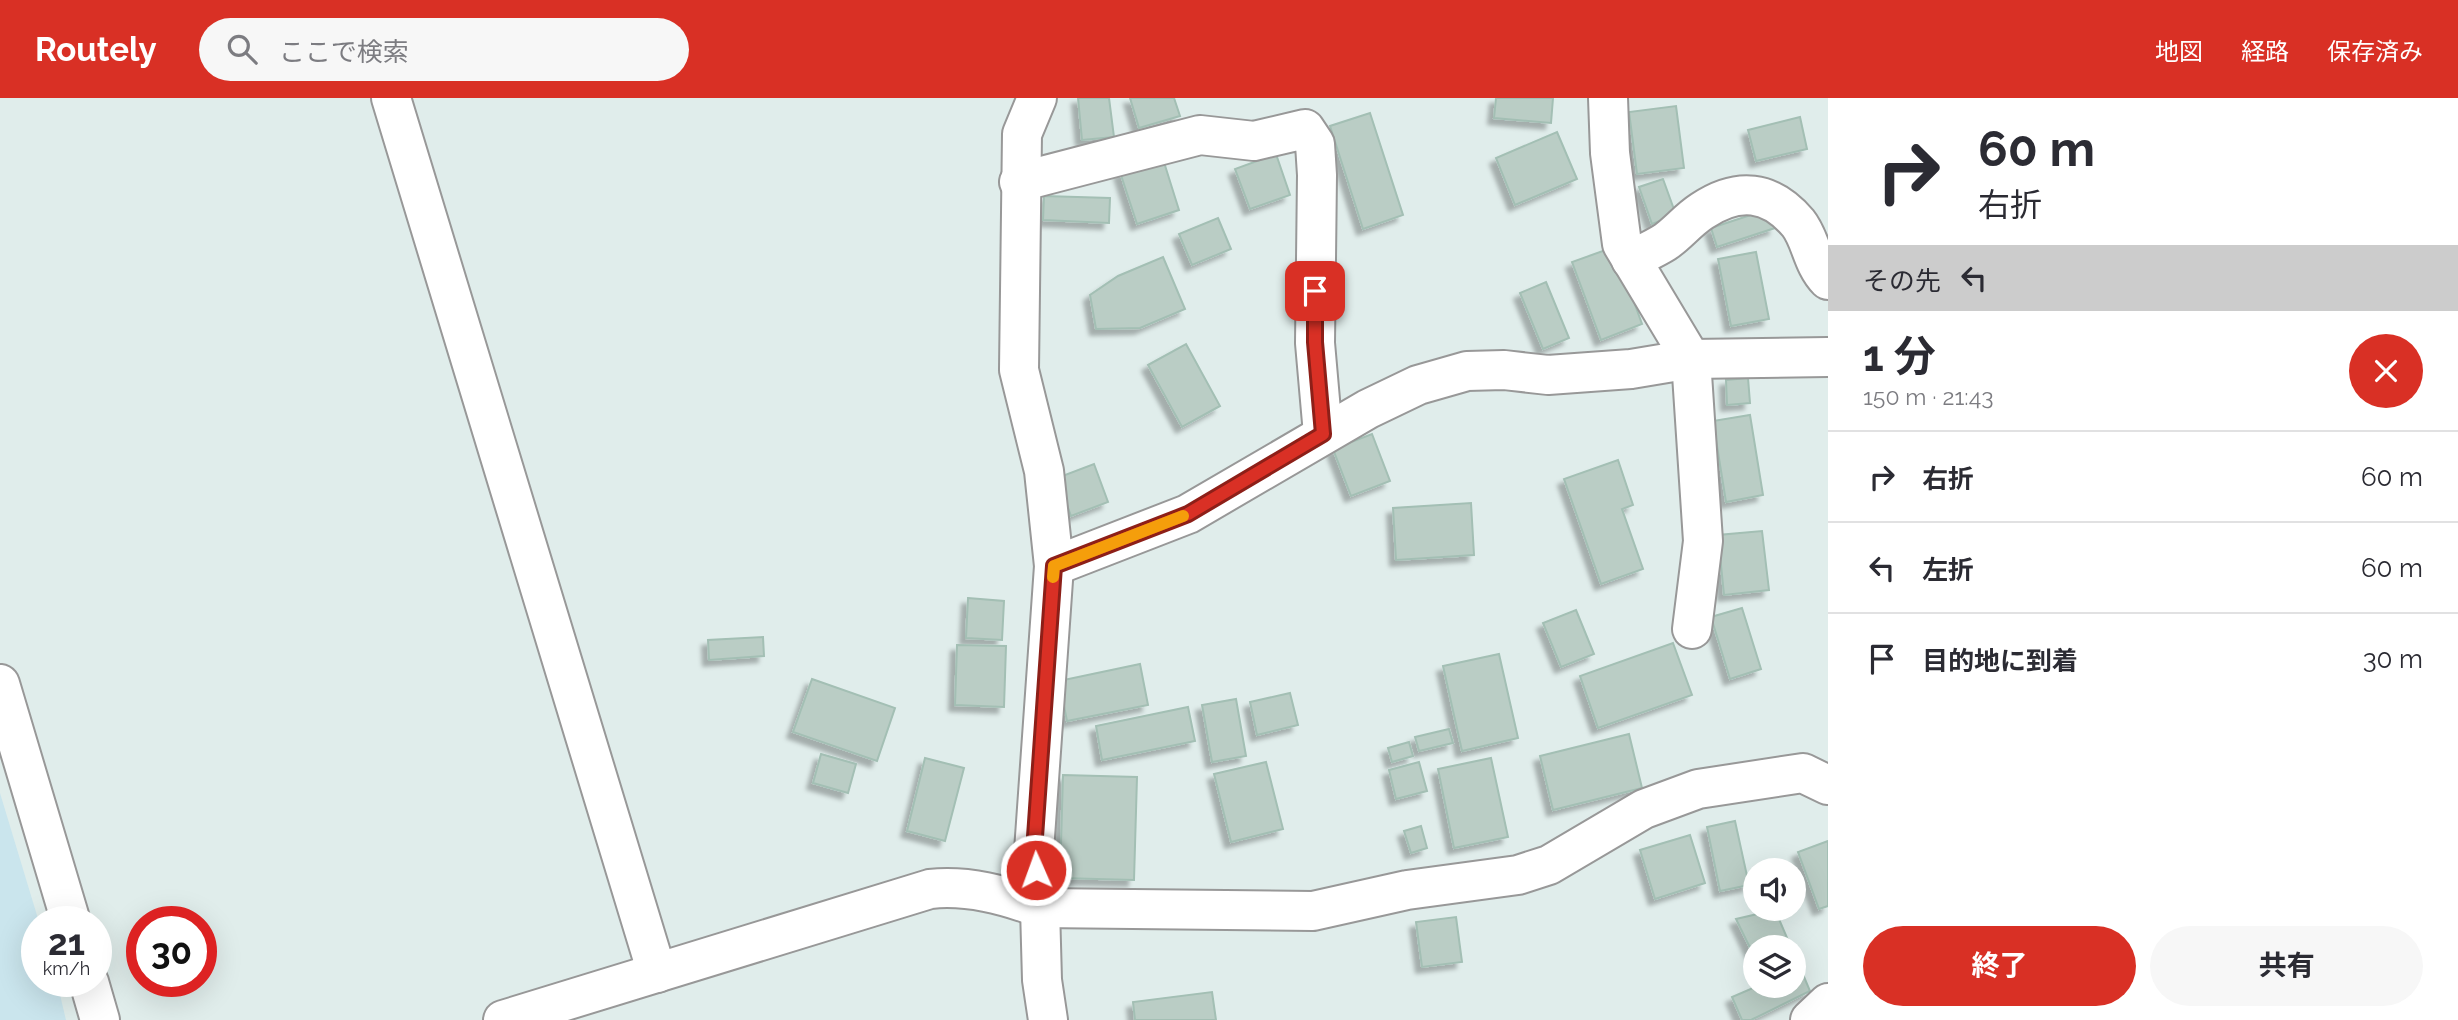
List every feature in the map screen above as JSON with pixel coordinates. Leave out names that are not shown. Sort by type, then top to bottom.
[{"type":"street","points":[[391,98],[657,973]]},
{"type":"street","points":[[1037,98],[1022,134],[1019,182],[1019,370],[1044,471],[1054,566],[1034,851],[1040,908],[1042,980],[1048,1020]]},
{"type":"street","points":[[1608,98],[1610,153],[1622,244],[1691,359],[1703,541],[1692,629]]},
{"type":"street","points":[[1019,182],[1200,135],[1254,141],[1305,129],[1315,144],[1317,175],[1315,342],[1323,434]]},
{"type":"street","points":[[1631,260],[1665,242],[1703,210],[1736,195],[1754,194],[1783,205],[1801,227],[1813,259],[1828,280]]},
{"type":"street","points":[[1054,566],[1188,514],[1323,434],[1418,385],[1467,371],[1504,370],[1548,375],[1631,369],[1691,359],[1828,357]]},
{"type":"street","points":[[0,684],[66,906]]},
{"type":"street","points":[[503,1020],[930,889],[1004,894],[1040,908],[1313,911],[1407,890],[1518,875],[1549,865],[1644,809],[1698,789],[1803,773],[1828,785]]},
{"type":"street","points":[[93,997],[100,1020]]},
{"type":"street","points":[[1810,1020],[1828,1003]]},
{"type":"shaded area","points":[[0,793],[34,906],[21,906],[21,997],[61,997],[66,1020],[0,1020]]},
{"type":"building","points":[[1078,98],[1109,98],[1114,137],[1082,140]]},
{"type":"building","points":[[1130,98],[1174,98],[1180,116],[1139,128]]},
{"type":"building","points":[[1496,98],[1553,98],[1551,123],[1494,118]]},
{"type":"building","points":[[1676,106],[1684,168],[1637,174],[1629,112]]},
{"type":"building","points":[[1370,113],[1403,215],[1363,229],[1330,126]]},
{"type":"building","points":[[1800,117],[1807,149],[1756,161],[1748,130]]},
{"type":"building","points":[[1557,132],[1577,179],[1515,205],[1496,158]]},
{"type":"building","points":[[1276,154],[1290,195],[1250,209],[1235,169]]},
{"type":"building","points":[[1163,159],[1179,210],[1137,224],[1120,172]]},
{"type":"building","points":[[1663,179],[1676,215],[1652,224],[1639,187]]},
{"type":"building","points":[[1044,196],[1110,198],[1109,223],[1043,220]]},
{"type":"building","points":[[1769,209],[1775,228],[1717,247],[1711,228]]},
{"type":"building","points":[[1218,218],[1231,249],[1192,265],[1179,234]]},
{"type":"building","points":[[1614,247],[1642,324],[1601,340],[1572,262]]},
{"type":"building","points":[[1756,252],[1769,319],[1731,326],[1718,259]]},
{"type":"building","points":[[1163,257],[1185,309],[1140,328],[1096,329],[1090,295],[1118,276]]},
{"type":"building","points":[[1546,282],[1569,338],[1543,349],[1520,293]]},
{"type":"building","points":[[1186,344],[1220,406],[1182,427],[1148,365]]},
{"type":"building","points":[[1748,378],[1750,403],[1727,405],[1726,380]]},
{"type":"building","points":[[1750,415],[1763,495],[1726,502],[1713,421]]},
{"type":"building","points":[[1372,434],[1390,481],[1351,496],[1333,449]]},
{"type":"building","points":[[1618,460],[1633,505],[1622,509],[1643,569],[1601,584],[1564,479]]},
{"type":"building","points":[[1094,464],[1108,502],[1071,516],[1057,478]]},
{"type":"building","points":[[1471,503],[1474,555],[1396,560],[1393,508]]},
{"type":"building","points":[[1762,531],[1769,590],[1724,595],[1718,535]]},
{"type":"building","points":[[968,598],[1004,601],[1002,640],[966,638]]},
{"type":"building","points":[[1742,608],[1761,669],[1730,679],[1711,617]]},
{"type":"building","points":[[1576,610],[1594,654],[1561,667],[1543,623]]},
{"type":"building","points":[[763,637],[764,656],[709,660],[708,640]]},
{"type":"building","points":[[1673,643],[1692,695],[1598,728],[1580,676]]},
{"type":"building","points":[[957,645],[1006,646],[1004,707],[955,705]]},
{"type":"building","points":[[1499,654],[1518,738],[1462,751],[1443,666]]},
{"type":"building","points":[[1140,664],[1148,705],[1067,721],[1059,681]]},
{"type":"building","points":[[812,679],[895,708],[877,761],[793,732]]},
{"type":"building","points":[[1290,693],[1298,725],[1257,735],[1250,702]]},
{"type":"building","points":[[1236,699],[1246,756],[1212,762],[1202,705]]},
{"type":"building","points":[[1188,707],[1195,741],[1102,760],[1096,726]]},
{"type":"building","points":[[1449,729],[1453,743],[1419,751],[1415,737]]},
{"type":"building","points":[[1629,734],[1642,788],[1553,810],[1540,756]]},
{"type":"building","points":[[1409,742],[1413,756],[1392,762],[1388,748]]},
{"type":"building","points":[[821,754],[856,764],[848,793],[813,783]]},
{"type":"building","points":[[925,758],[964,768],[945,841],[907,831]]},
{"type":"building","points":[[1491,758],[1508,837],[1454,848],[1438,769]]},
{"type":"building","points":[[1266,762],[1283,829],[1231,842],[1214,774]]},
{"type":"building","points":[[1419,762],[1427,791],[1396,799],[1389,770]]},
{"type":"building","points":[[1063,775],[1137,777],[1134,880],[1060,878]]},
{"type":"building","points":[[1735,821],[1743,858],[1743,886],[1720,891],[1707,827]]},
{"type":"building","points":[[1421,826],[1427,848],[1411,853],[1404,831]]},
{"type":"building","points":[[1690,835],[1705,883],[1655,899],[1640,850]]},
{"type":"building","points":[[1828,841],[1828,906],[1819,909],[1806,874],[1806,858],[1800,858],[1798,852]]},
{"type":"building","points":[[1456,917],[1462,962],[1422,967],[1416,922]]},
{"type":"building","points":[[1736,919],[1780,921],[1786,935],[1744,935]]},
{"type":"building","points":[[1212,992],[1216,1020],[1135,1020],[1133,1002]]},
{"type":"building","points":[[1743,992],[1743,998],[1796,998],[1751,1020],[1742,1020],[1732,997]]},
{"type":"slow traffic","points":[[1053,577],[1054,566],[1183,516]]},
{"type":"route","points":[[1036,870],[1034,851],[1054,566],[1188,514],[1323,434],[1315,342],[1315,291]]}]
